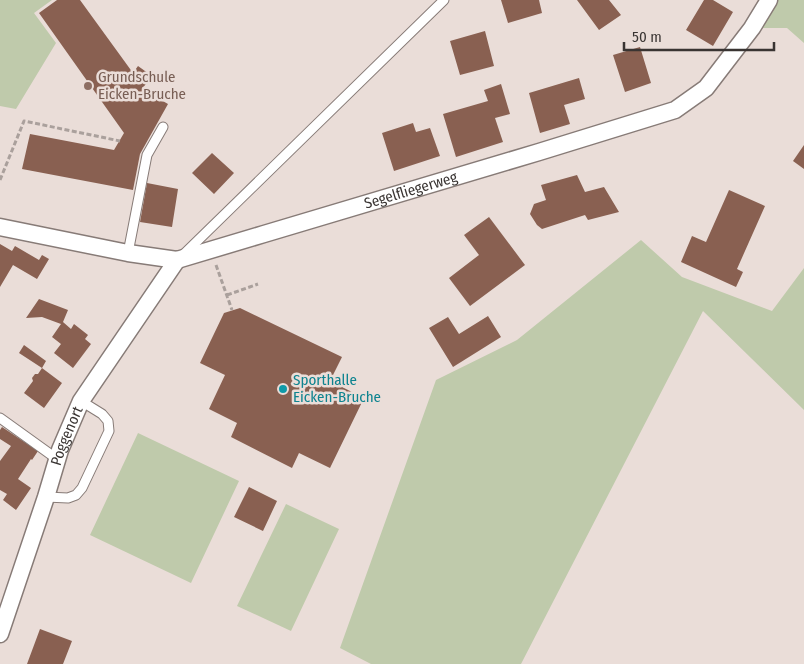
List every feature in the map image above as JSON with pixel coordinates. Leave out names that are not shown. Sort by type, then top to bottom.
[{"type":"street","name":"Segelfliegerweg","points":[[0,228],[128,253],[177,260],[675,110],[706,88],[752,28],[769,0]]},
{"type":"street","name":"Poggenort","points":[[0,634],[60,450],[82,401],[177,260]]},
{"type":"lane","points":[[177,260],[444,0]]},
{"type":"lane","points":[[128,253],[147,155],[163,127]]},
{"type":"lane","points":[[46,497],[68,498],[76,495],[82,488],[109,431],[108,421],[102,414],[82,401]]},
{"type":"lane","points":[[0,418],[57,459]]},
{"type":"path","points":[[0,180],[24,121],[120,141]]},
{"type":"path","points":[[210,250],[232,310]]},
{"type":"path","points":[[227,295],[258,284]]},
{"type":"green space","points":[[0,0],[52,0],[34,13],[56,43],[16,109],[0,106]]},
{"type":"green space","points":[[769,0],[804,0],[804,43],[787,28],[752,28]]},
{"type":"green space","points":[[641,240],[682,277],[772,311],[804,268],[804,410],[703,311],[521,664],[371,664],[340,648],[436,380],[517,340]]},
{"type":"green space","points":[[138,433],[239,481],[191,583],[90,535]]},
{"type":"green space","points":[[286,504],[339,529],[291,631],[237,606]]},
{"type":"building","name":"Grundschule Eicken-Bruche","points":[[57,0],[80,0],[133,73],[138,66],[152,76],[142,89],[168,104],[140,154],[133,190],[22,169],[30,134],[114,150],[124,133],[39,13]]},
{"type":"building","points":[[501,0],[539,0],[542,13],[508,23]]},
{"type":"building","points":[[577,0],[609,0],[621,15],[599,30]]},
{"type":"building","points":[[704,0],[713,0],[733,12],[713,46],[686,30]]},
{"type":"building","points":[[485,31],[494,66],[460,75],[450,41]]},
{"type":"building","points":[[640,47],[651,83],[625,92],[613,55]]},
{"type":"building","points":[[579,78],[585,99],[564,105],[570,124],[540,133],[529,93]]},
{"type":"building","points":[[501,84],[510,114],[495,118],[503,142],[456,157],[443,114],[488,101],[484,90]]},
{"type":"building","points":[[413,123],[416,132],[430,128],[440,156],[394,171],[382,133]]},
{"type":"building","points":[[804,145],[804,169],[793,161]]},
{"type":"building","points":[[212,153],[234,173],[214,194],[192,173]]},
{"type":"building","points":[[577,175],[585,192],[604,187],[619,212],[588,220],[585,215],[542,229],[530,214],[534,204],[546,200],[541,185]]},
{"type":"building","points":[[147,183],[178,189],[172,227],[140,222]]},
{"type":"building","points":[[729,190],[765,206],[737,269],[743,272],[736,287],[681,262],[692,236],[706,242]]},
{"type":"building","points":[[489,217],[525,265],[470,306],[449,278],[479,255],[464,235]]},
{"type":"building","points":[[0,244],[12,251],[15,246],[39,260],[42,255],[49,259],[37,279],[13,265],[0,287]]},
{"type":"building","points":[[39,299],[68,310],[63,322],[71,329],[74,324],[88,335],[85,339],[91,344],[73,368],[54,353],[61,344],[52,337],[61,324],[42,317],[26,318]]},
{"type":"building","name":"Sporthalle Eicken-Bruche","points":[[240,308],[342,357],[330,381],[364,398],[330,468],[299,453],[292,468],[231,437],[237,423],[209,409],[225,375],[200,363],[224,313]]},
{"type":"building","points":[[488,316],[501,337],[453,367],[429,328],[448,317],[459,334]]},
{"type":"building","points":[[24,345],[46,361],[42,368],[19,353]]},
{"type":"building","points":[[42,368],[62,383],[44,408],[24,393],[33,381],[32,378]]},
{"type":"building","points":[[2,427],[38,451],[18,479],[31,488],[16,510],[3,500],[7,494],[0,490],[0,461],[11,446],[0,439]]},
{"type":"building","points":[[249,487],[277,501],[263,531],[234,517]]},
{"type":"building","points":[[40,629],[72,641],[63,664],[27,664]]},
{"type":"place","name":"Grundschule Eicken-Bruche","points":[[88,86]]},
{"type":"place","name":"Sporthalle Eicken-Bruche","points":[[283,389]]}]
